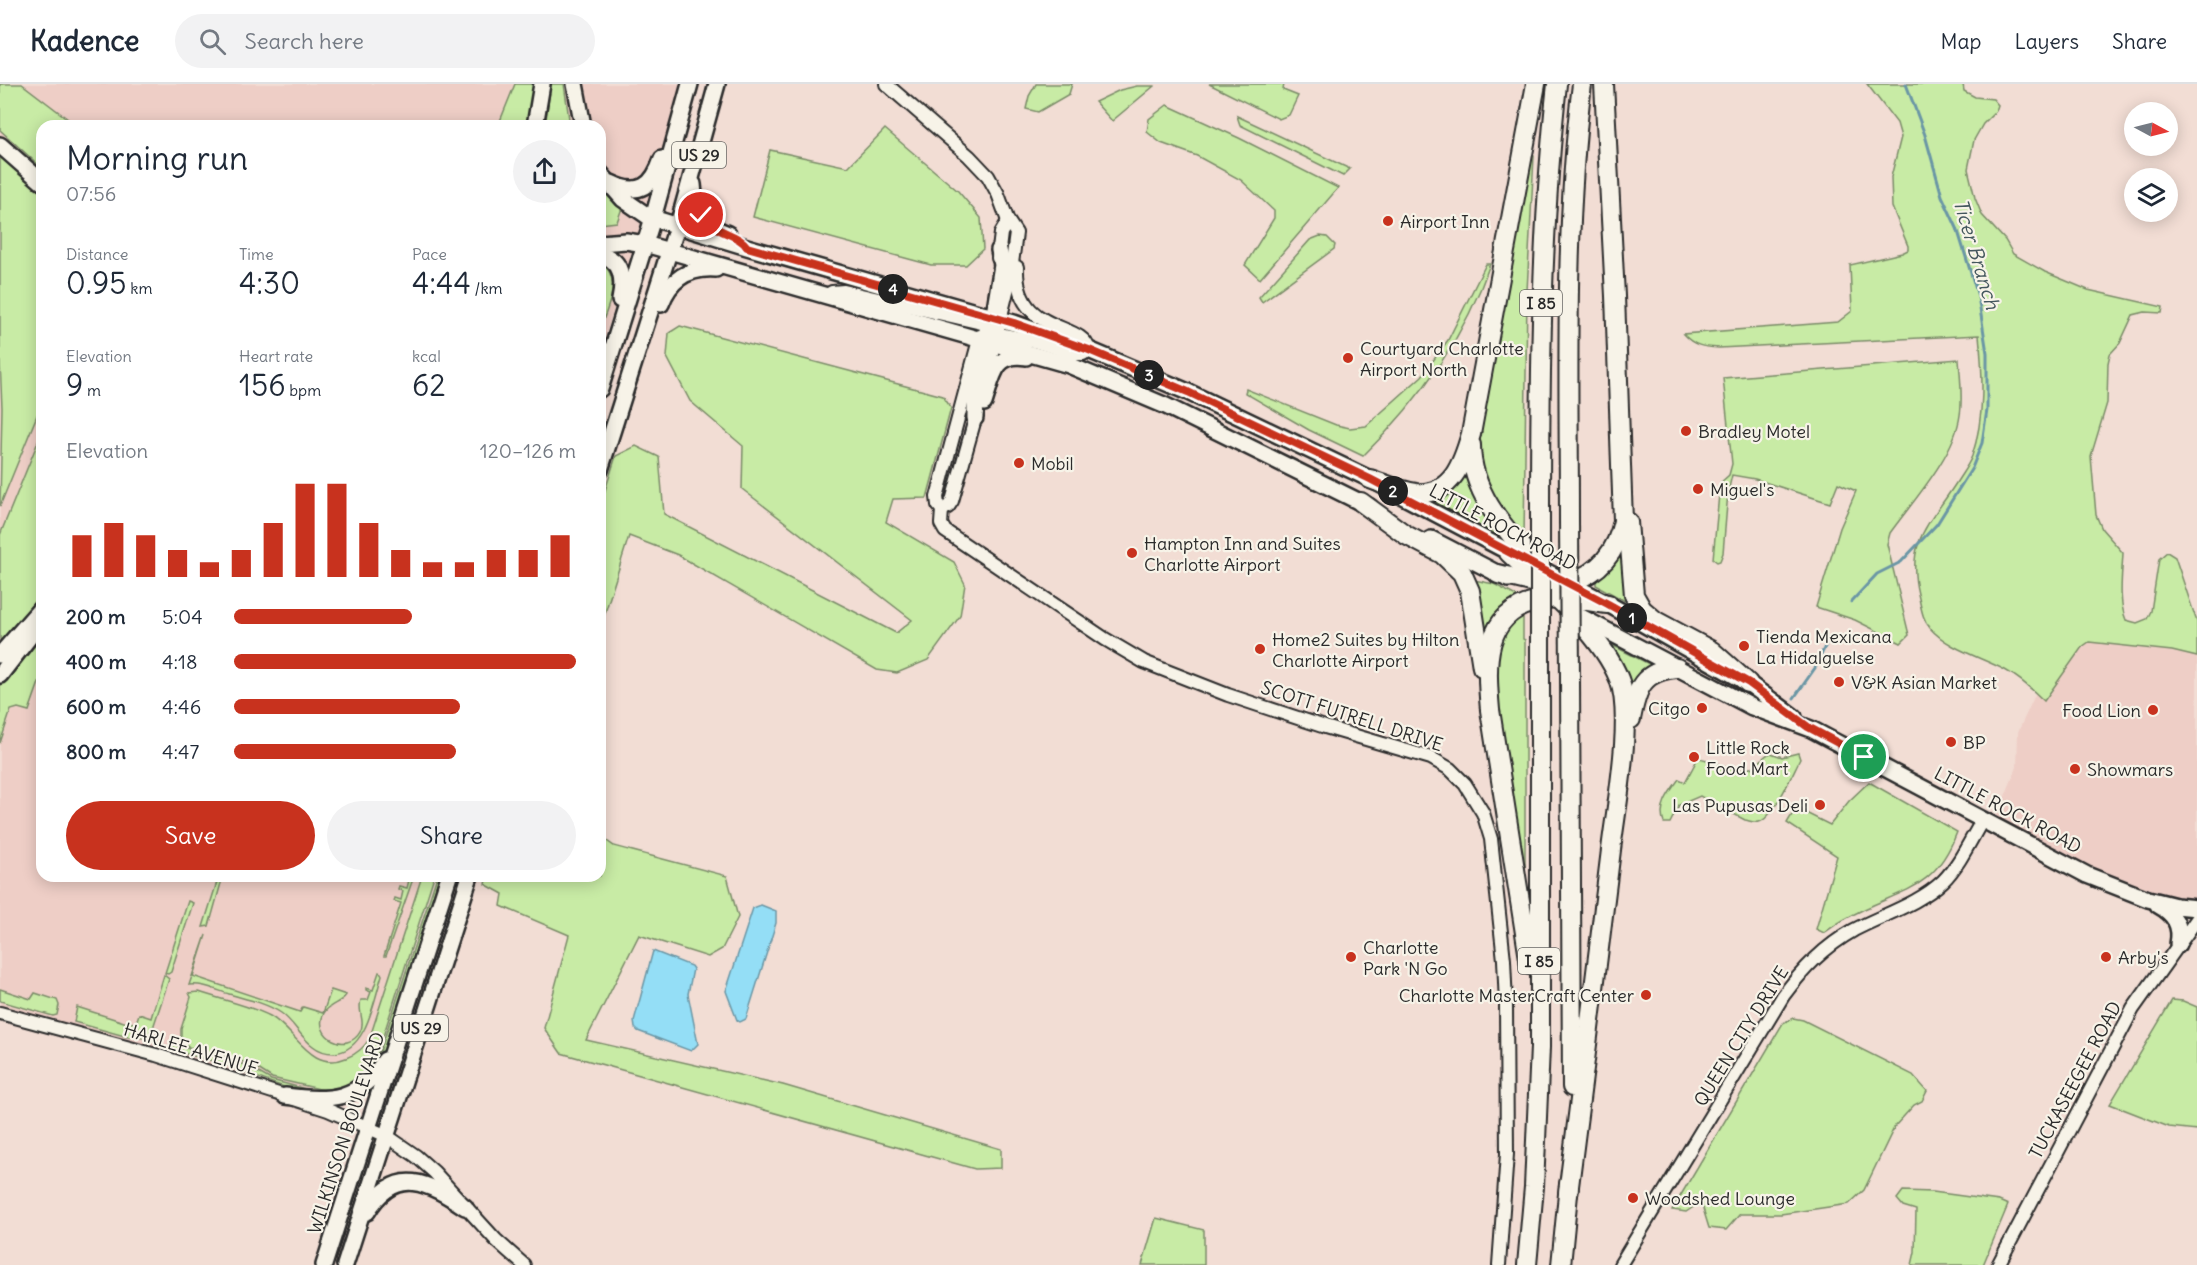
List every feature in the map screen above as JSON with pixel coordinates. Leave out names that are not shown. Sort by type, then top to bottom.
[{"type":"highway","points":[[1370,479],[1416,493],[1437,489],[1452,480],[1458,471],[1471,434],[1536,84]]},
{"type":"highway","name":"I 85","points":[[1527,1265],[1534,1187],[1540,1047],[1540,326],[1557,84]]},
{"type":"highway","name":"I 85","points":[[1561,1265],[1568,1194],[1572,1063],[1570,246],[1582,84]]},
{"type":"highway","points":[[1604,84],[1624,495],[1634,595],[1642,609],[1656,621],[1712,651],[1749,683]]},
{"type":"highway","points":[[1471,434],[1472,469],[1483,496],[1606,654],[1620,680],[1625,709],[1623,756],[1568,1194]]},
{"type":"highway","points":[[1490,710],[1488,665],[1493,637],[1498,626],[1517,608],[1556,591],[1602,565],[1611,555],[1620,534],[1624,495]]},
{"type":"highway","points":[[1361,502],[1406,534],[1442,554],[1462,573],[1470,591],[1539,1020]]},
{"type":"highway","points":[[1509,553],[1600,627]]},
{"type":"highway","points":[[1498,574],[1608,604]]},
{"type":"highway","points":[[1623,756],[1635,696],[1640,687],[1647,677],[1656,671],[1677,668]]},
{"type":"main road","points":[[536,120],[543,84]]},
{"type":"main road","name":"US 29","points":[[606,368],[653,218],[690,84]]},
{"type":"main road","name":"US 29","points":[[606,451],[695,170],[717,84]]},
{"type":"main road","points":[[576,90],[576,120]]},
{"type":"main road","points":[[576,90],[582,120]]},
{"type":"main road","points":[[606,179],[614,185],[628,189],[636,189],[648,184],[657,171],[671,134],[680,124]]},
{"type":"main road","points":[[0,145],[36,177]]},
{"type":"main road","points":[[695,170],[694,198],[701,215],[711,226],[743,242],[747,247]]},
{"type":"main road","points":[[606,180],[630,205],[653,218],[747,247],[990,329],[1039,356],[1084,371],[1166,406],[1361,502],[1498,574]]},
{"type":"main road","points":[[606,242],[621,241],[645,244],[825,296],[990,329]]},
{"type":"main road","points":[[975,418],[975,404],[1002,265],[999,250]]},
{"type":"main road","points":[[606,256],[616,264],[623,280],[615,325],[616,334]]},
{"type":"main road","points":[[641,341],[650,331],[669,287],[678,278],[690,271],[705,268],[740,272]]},
{"type":"main road","name":"LITTLE ROCK ROAD","points":[[990,329],[1089,350],[1188,392],[1370,479],[1509,553]]},
{"type":"main road","points":[[975,418],[980,412],[991,379],[1001,361],[1013,356],[1031,358],[1039,356]]},
{"type":"main road","name":"LITTLE ROCK ROAD","points":[[1608,604],[1749,683],[1808,727]]},
{"type":"main road","points":[[0,655],[36,614]]},
{"type":"main road","name":"LITTLE ROCK ROAD","points":[[1600,627],[1752,707],[1808,727],[2087,874],[2148,899],[2176,906],[2197,908]]},
{"type":"main road","points":[[0,675],[36,629]]},
{"type":"main road","name":"WILKINSON BOULEVARD","points":[[324,1265],[447,882]]},
{"type":"main road","name":"US 29","points":[[345,1265],[468,882]]},
{"type":"main road","points":[[2148,899],[2163,908],[2176,920],[2180,928],[2178,944]]},
{"type":"main road","points":[[285,1096],[327,1099],[350,1094],[370,1080],[380,1069],[398,1037]]},
{"type":"main road","points":[[353,1239],[368,1209],[377,1198],[387,1190],[401,1184],[425,1183],[465,1207]]},
{"type":"street","points":[[886,84],[969,156],[988,176],[998,194],[1008,221],[1016,233],[1012,272],[990,329]]},
{"type":"street","points":[[999,250],[1001,233],[1008,221]]},
{"type":"street","points":[[1014,245],[1018,257],[1018,283],[1029,308],[1046,322],[1081,337],[1087,343],[1089,350]]},
{"type":"street","name":"SCOTT FUTRELL DRIVE","points":[[990,329],[937,497],[938,505],[942,510],[942,527],[953,538],[1007,571],[1105,639],[1144,662],[1239,698],[1431,758],[1450,769],[1465,784],[1483,813],[1491,839],[1504,960],[1507,1027],[1508,1154],[1499,1265]]},
{"type":"street","points":[[942,510],[952,501],[975,418]]},
{"type":"street","name":"QUEEN CITY DRIVE","points":[[1620,1265],[1780,1001],[1799,975],[1817,955],[1838,940],[1935,887],[1951,872],[1983,819]]},
{"type":"street","name":"TUCKASEEGEE ROAD","points":[[1998,1265],[2133,1009],[2197,919]]},
{"type":"street","name":"HARLEE AVENUE","points":[[0,1013],[156,1055],[285,1096],[387,1136],[434,1172],[465,1207],[524,1265]]},
{"type":"shaded area","points":[[0,84],[686,84],[606,333],[606,120],[36,120],[36,882],[430,882],[378,1045],[347,1074],[306,1088],[156,1055],[0,1012]]},
{"type":"shaded area","points":[[2065,629],[2197,644],[2197,907],[2148,898],[1994,823],[2017,767],[2018,732]]},
{"type":"green space","points":[[0,84],[22,84],[69,120],[36,120],[36,163],[0,130]]},
{"type":"green space","points":[[515,84],[536,84],[530,120],[500,120]]},
{"type":"green space","points":[[551,84],[564,84],[569,120],[546,120]]},
{"type":"green space","points":[[1036,84],[1072,84],[1069,94],[1038,112],[1026,109],[1029,96]]},
{"type":"green space","points":[[1209,84],[1284,84],[1283,90],[1298,96],[1289,115],[1279,119]]},
{"type":"green space","points":[[1867,84],[1963,84],[1964,91],[1975,97],[1993,99],[1998,105],[1996,111],[1983,124],[1974,140],[1968,169],[1982,215],[2005,240],[2013,254],[2045,272],[2088,290],[2163,307],[2162,313],[2145,312],[2133,315],[2120,343],[2110,354],[2107,403],[2091,456],[2096,515],[2102,529],[2123,553],[2121,596],[2126,620],[2137,623],[2147,619],[2151,611],[2159,559],[2167,552],[2175,557],[2197,622],[2197,657],[2172,651],[2089,642],[2082,647],[2044,701],[2016,677],[1946,642],[1927,624],[1918,594],[1915,559],[1923,532],[1972,456],[1979,426],[1982,396],[1979,335],[1719,348],[1699,345],[1683,334],[1838,322],[1852,311],[1850,265],[1908,250],[1892,207],[1891,177],[1901,137],[1897,123]]},
{"type":"green space","points":[[1137,86],[1154,86],[1112,121],[1095,102],[1120,90]]},
{"type":"green space","points":[[1167,105],[1338,188],[1260,279],[1245,265],[1274,218],[1274,211],[1241,180],[1197,156],[1161,143],[1147,132],[1149,119]]},
{"type":"green space","points":[[1237,116],[1350,169],[1343,176],[1240,125]]},
{"type":"green space","points":[[885,129],[958,191],[981,218],[983,249],[966,265],[931,265],[753,217],[770,150],[848,167]]},
{"type":"green space","points":[[1530,154],[1534,156],[1527,291],[1524,539],[1500,511],[1477,458],[1478,432]]},
{"type":"green space","points":[[0,156],[36,188],[36,418],[0,506],[2,408]]},
{"type":"green space","points":[[606,191],[622,208],[617,222],[606,223]]},
{"type":"green space","points":[[1320,236],[1327,237],[1335,245],[1334,249],[1262,302],[1259,297],[1310,240]]},
{"type":"green space","points":[[606,262],[610,264],[607,268],[612,282],[611,298],[606,312]]},
{"type":"green space","points":[[1486,264],[1490,264],[1480,291],[1438,367],[1403,413],[1363,456],[1309,430],[1245,393],[1246,389],[1336,425],[1350,428],[1366,426],[1422,376],[1448,340]]},
{"type":"green space","points":[[680,326],[943,396],[951,408],[927,498],[893,499],[886,522],[954,562],[965,584],[960,616],[928,660],[897,673],[877,670],[678,555],[629,536],[606,610],[606,487],[616,456],[636,446],[659,457],[664,514],[896,633],[912,620],[742,489],[743,446],[690,401],[667,357],[669,333]]},
{"type":"green space","points":[[1959,359],[1961,401],[1957,430],[1942,461],[1890,533],[1887,544],[1909,635],[1901,643],[1855,620],[1816,607],[1840,528],[1856,491],[1838,483],[1830,503],[1755,479],[1732,475],[1728,492],[1723,553],[1720,561],[1713,559],[1720,483],[1729,475],[1732,464],[1723,378]]},
{"type":"green space","points":[[36,447],[36,604],[0,643],[0,535]]},
{"type":"green space","points":[[1468,476],[1501,536],[1433,501],[1447,494]]},
{"type":"green space","points":[[1620,555],[1624,556],[1627,601],[1596,585],[1596,581]]},
{"type":"green space","points":[[1474,580],[1494,584],[1518,597],[1500,610],[1485,634]]},
{"type":"green space","points":[[1523,613],[1523,639],[1525,640],[1525,887],[1497,697],[1495,657],[1504,629]]},
{"type":"green space","points":[[36,636],[36,691],[29,711],[18,708],[11,710],[0,743],[0,684]]},
{"type":"green space","points":[[1608,645],[1651,665],[1642,671],[1630,691]]},
{"type":"green space","points":[[1771,753],[1782,757],[1798,753],[1800,759],[1777,804],[1765,819],[1759,822],[1745,820],[1700,796],[1679,805],[1670,823],[1664,823],[1663,805],[1679,779],[1685,782],[1698,758],[1739,770],[1756,765]]},
{"type":"green space","points":[[1869,782],[1957,832],[1937,868],[1925,879],[1912,888],[1844,920],[1824,933],[1816,929],[1837,856],[1787,823],[1796,808],[1830,825],[1849,801]]},
{"type":"green space","points":[[606,840],[614,846],[727,876],[738,917],[722,949],[708,957],[639,935],[586,1040],[783,1085],[1001,1149],[1001,1168],[975,1169],[561,1053],[544,1028],[569,935],[501,906],[503,894],[485,884],[486,882],[606,882]]},
{"type":"green space","points":[[217,882],[221,882],[209,926],[203,927]]},
{"type":"green space","points":[[408,882],[412,882],[386,956],[384,956],[401,903],[394,901],[395,898],[401,900],[403,891],[398,889],[399,886],[407,888]]},
{"type":"green space","points":[[420,882],[432,882],[375,1060],[362,1075],[343,1088],[328,1091],[272,1078],[239,1060],[188,1047],[181,1043],[181,1029],[191,997],[189,993],[199,992],[270,1016],[304,1048],[323,1060],[333,1061],[346,1058],[363,1047],[370,1037]]},
{"type":"green space","points":[[435,882],[439,882],[392,1031],[377,1061]]},
{"type":"green space","points":[[188,901],[193,903],[171,972],[168,974],[165,973]]},
{"type":"green space","points":[[206,935],[193,976],[300,1012],[303,1007],[323,1013],[331,990],[346,995],[326,1010],[322,1021],[327,1035],[340,1042],[354,1039],[360,1032],[362,1028],[361,1000],[368,1000],[371,992],[366,988],[373,990],[379,972],[381,973],[372,1010],[362,1034],[345,1050],[334,1053],[323,1051],[315,1048],[286,1017],[275,1010],[209,987],[189,985]]},
{"type":"green space","points":[[164,975],[169,979],[152,1031],[147,1038],[128,1037],[74,1022],[77,1007],[124,1022],[136,1023],[139,1014],[151,1018]]},
{"type":"green space","points":[[0,989],[31,999],[35,993],[57,1000],[59,1005],[57,1015],[53,1016],[0,1001]]},
{"type":"green space","points":[[2172,1000],[2183,1001],[2197,1007],[2197,1130],[2169,1127],[2110,1104]]},
{"type":"green space","points":[[1793,1018],[1803,1020],[1913,1075],[1927,1091],[1922,1101],[1914,1105],[1895,1126],[1864,1190],[1849,1204],[1781,1214],[1740,1214],[1726,1230],[1709,1228],[1701,1202],[1686,1212],[1672,1210],[1783,1023]]},
{"type":"green space","points":[[172,1044],[245,1065],[271,1080],[317,1092],[338,1091],[323,1093],[290,1089],[226,1065],[176,1051],[170,1046]]},
{"type":"green space","points":[[357,1082],[356,1086],[341,1090]]},
{"type":"green space","points":[[1903,1191],[1933,1192],[1999,1201],[2008,1205],[1983,1265],[1912,1265],[1915,1252],[1916,1210],[1903,1206],[1897,1199]]},
{"type":"green space","points":[[1156,1218],[1204,1230],[1204,1265],[1142,1265]]},
{"type":"water","points":[[761,905],[776,911],[776,923],[746,1019],[740,1022],[737,1020],[726,991],[753,908]]},
{"type":"water","points":[[653,951],[691,966],[693,969],[688,994],[698,1044],[691,1051],[635,1028],[634,1021]]},
{"type":"waterway","name":"Ticer Branch","points":[[1851,602],[1877,574],[1901,562],[1937,524],[1972,468],[1982,443],[1987,410],[1987,353],[1978,296],[1957,228],[1942,196],[1925,135],[1906,84]]},
{"type":"waterway","name":"Ticer Branch","points":[[1794,698],[1815,668],[1828,640]]},
{"type":"place","name":"Airport Inn","points":[[1388,221]]},
{"type":"place","name":"Courtyard Charlotte Airport North","points":[[1348,358]]},
{"type":"place","name":"Bradley Motel","points":[[1686,431]]},
{"type":"place","name":"Mobil","points":[[1019,463]]},
{"type":"place","name":"Miguel's","points":[[1698,489]]},
{"type":"place","name":"Hampton Inn and Suites Charlotte Airport","points":[[1132,553]]},
{"type":"place","name":"Tienda Mexicana La Hidalguelse","points":[[1744,646]]},
{"type":"place","name":"Home2 Suites by Hilton Charlotte Airport","points":[[1260,649]]},
{"type":"place","name":"V&K Asian Market","points":[[1839,682]]},
{"type":"place","name":"Citgo","points":[[1702,708]]},
{"type":"place","name":"Food Lion","points":[[2153,710]]},
{"type":"place","name":"BP","points":[[1951,742]]},
{"type":"place","name":"Little Rock Food Mart","points":[[1694,757]]},
{"type":"place","name":"Showmars","points":[[2075,769]]},
{"type":"place","name":"Las Pupusas Deli","points":[[1820,805]]},
{"type":"place","name":"Charlotte Park 'N Go","points":[[1351,957]]},
{"type":"place","name":"Arby's","points":[[2106,957]]},
{"type":"place","name":"Charlotte MasterCraft Center","points":[[1646,995]]},
{"type":"place","name":"Woodshed Lounge","points":[[1633,1198]]},
{"type":"route","points":[[701,215],[711,226],[743,242],[747,247],[1014,323],[1062,339],[1154,376],[1370,479],[1608,604],[1749,683],[1808,727],[1864,757]]}]
